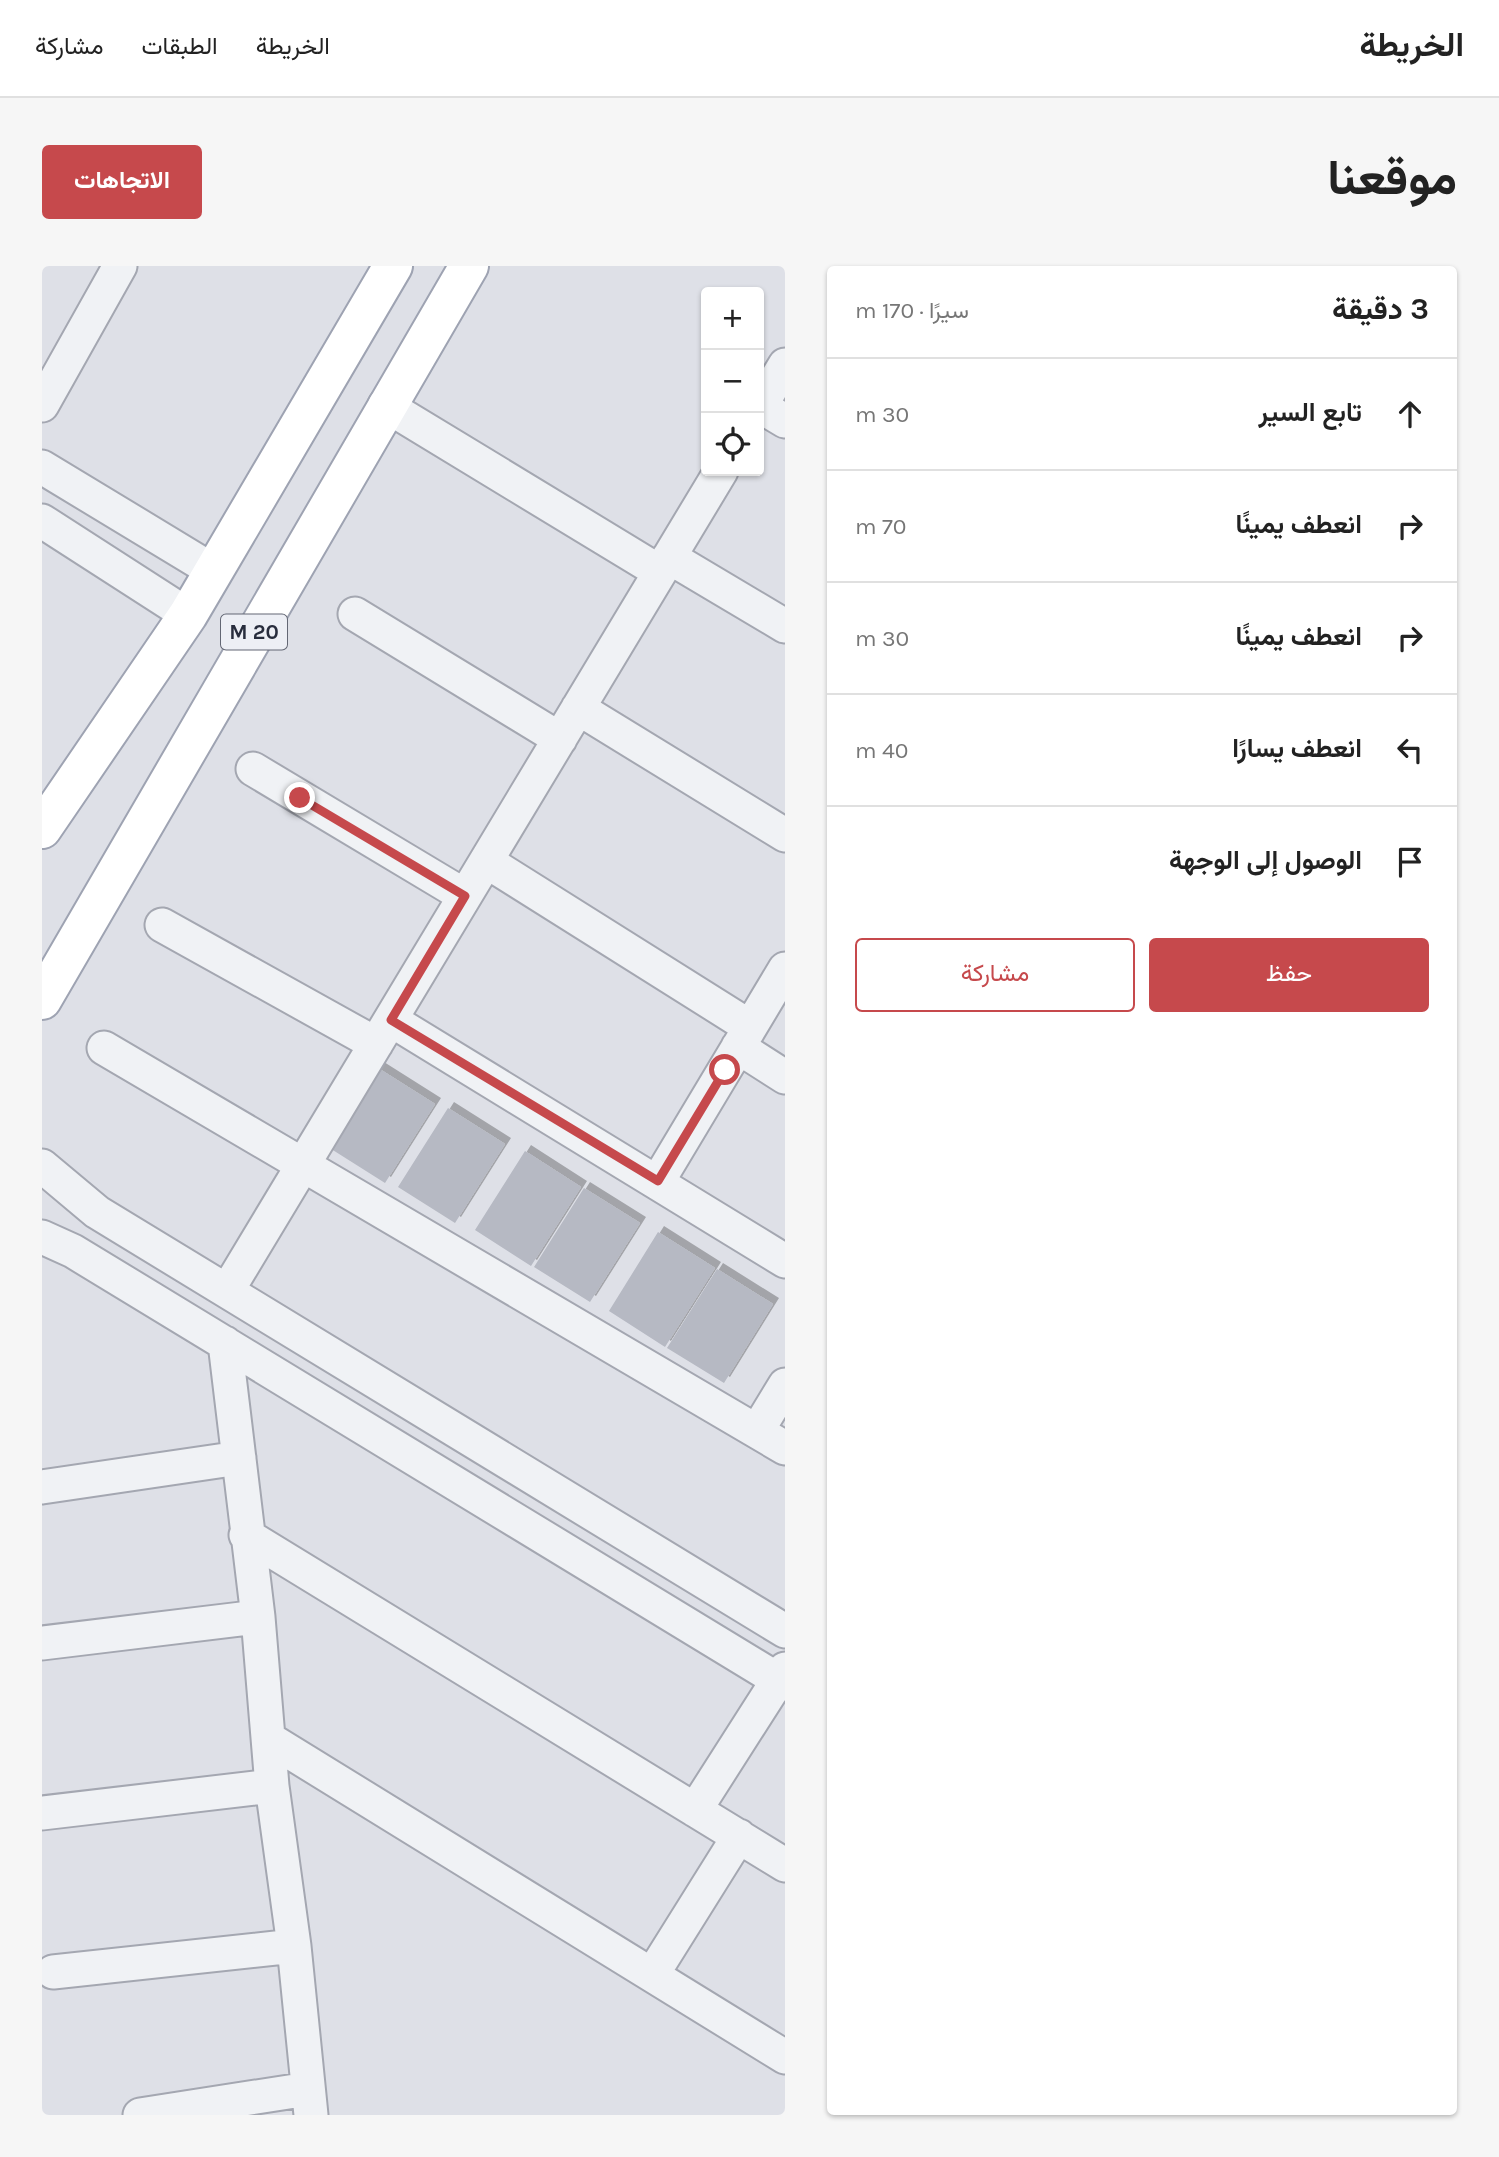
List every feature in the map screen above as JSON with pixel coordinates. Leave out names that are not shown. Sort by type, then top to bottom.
[{"type":"main road","name":"M 20","points":[[42,830],[188,615],[393,266]]},
{"type":"main road","name":"M 20","points":[[42,1000],[385,405],[469,266]]},
{"type":"street","points":[[42,405],[120,266]]},
{"type":"street","points":[[768,412],[785,365]]},
{"type":"street","points":[[385,405],[665,564],[785,626]]},
{"type":"street","points":[[42,467],[212,570]]},
{"type":"street","points":[[227,1291],[718,476]]},
{"type":"street","points":[[42,521],[188,615]]},
{"type":"street","points":[[355,614],[560,739]]},
{"type":"street","points":[[578,708],[785,835]]},
{"type":"street","points":[[253,769],[465,896]]},
{"type":"street","points":[[486,861],[744,1037],[785,1077]]},
{"type":"street","points":[[162,925],[384,1032],[658,1181],[785,1261]]},
{"type":"street","points":[[658,1181],[785,969]]},
{"type":"street","points":[[104,1048],[785,1448]]},
{"type":"street","points":[[42,1166],[97,1213],[785,1631]]},
{"type":"street","points":[[42,1237],[73,1251],[783,1678],[695,1810]]},
{"type":"street","points":[[156,2114],[309,2102],[294,1945],[272,1786],[258,1617],[246,1535],[225,1343]]},
{"type":"street","points":[[757,1431],[785,1385]]},
{"type":"street","points":[[42,1487],[239,1458]]},
{"type":"street","points":[[246,1535],[785,1865]]},
{"type":"street","points":[[42,1643],[258,1617]]},
{"type":"street","points":[[269,1739],[785,2057]]},
{"type":"street","points":[[42,1813],[272,1786]]},
{"type":"street","points":[[652,1975],[738,1836]]},
{"type":"street","points":[[53,1972],[294,1945]]},
{"type":"building","points":[[378,1068],[435,1104],[385,1183],[328,1147]]},
{"type":"building","points":[[448,1108],[505,1144],[455,1223],[398,1187]]},
{"type":"building","points":[[525,1151],[581,1187],[531,1266],[475,1230]]},
{"type":"building","points":[[584,1188],[640,1223],[590,1302],[534,1267]]},
{"type":"building","points":[[658,1232],[715,1268],[665,1347],[609,1311]]},
{"type":"building","points":[[717,1269],[773,1304],[724,1383],[667,1348]]},
{"type":"route","points":[[300,798],[465,896],[391,1020],[658,1181],[725,1070]]}]
